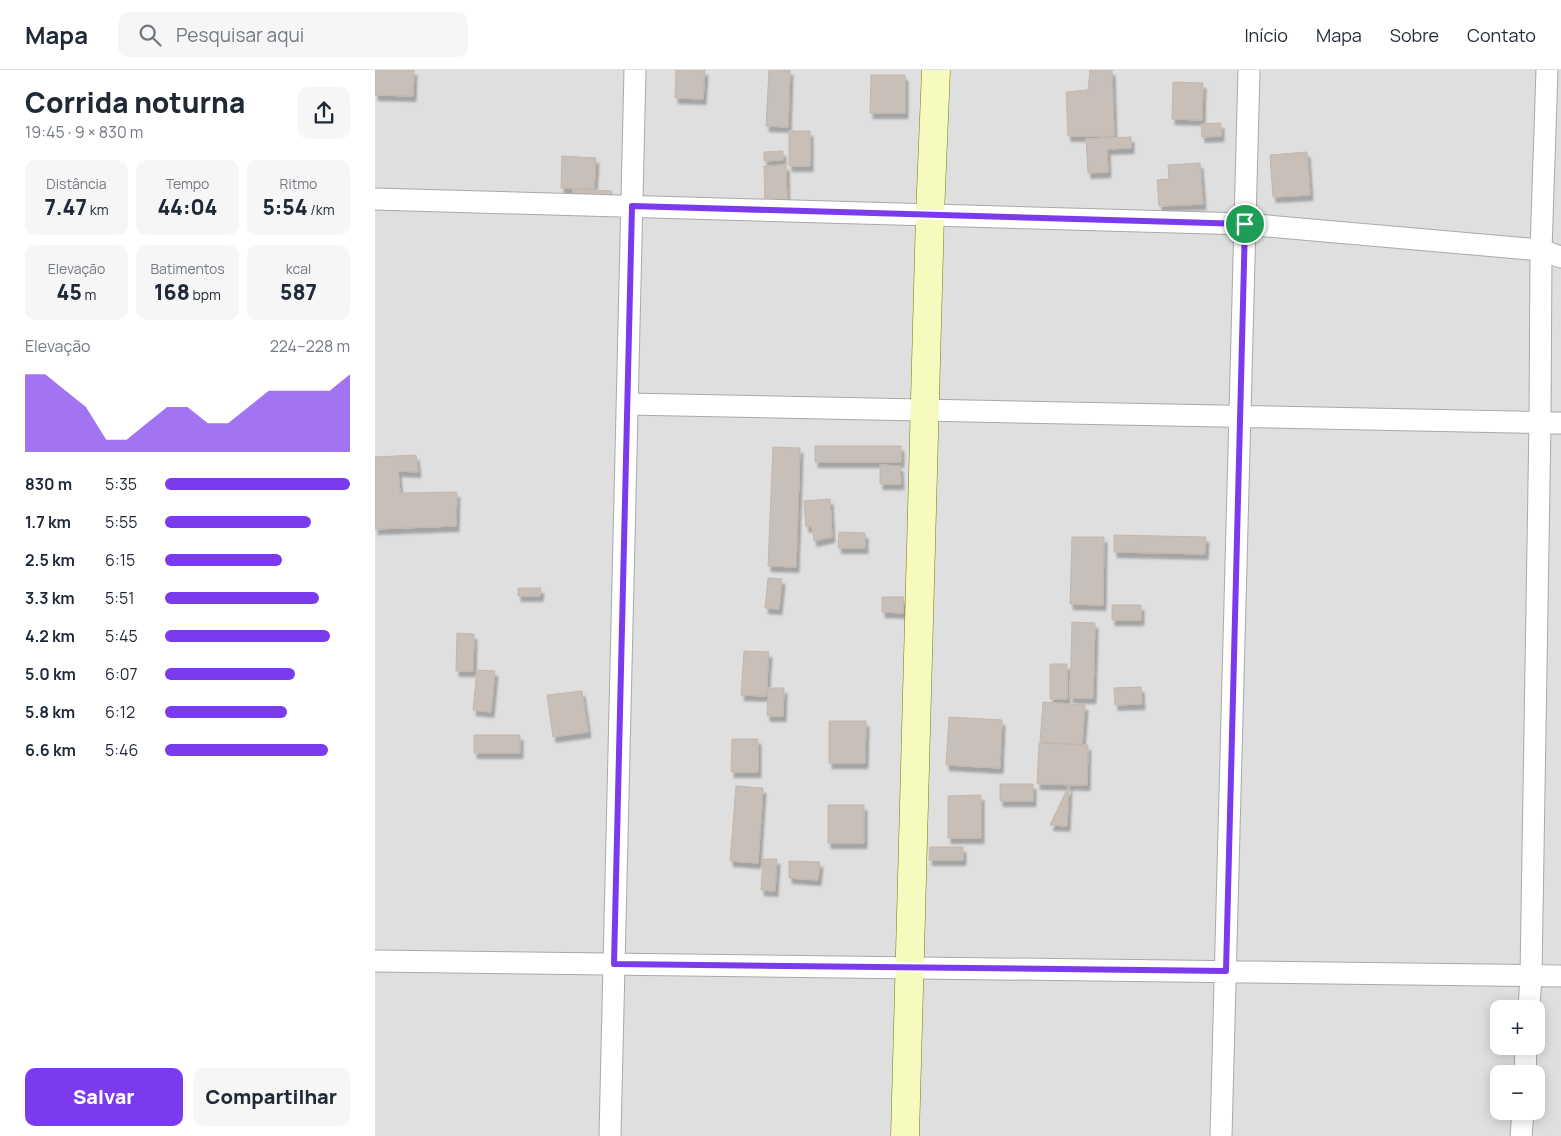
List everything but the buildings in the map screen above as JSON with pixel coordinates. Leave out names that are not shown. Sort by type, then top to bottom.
[{"type":"street","points":[[610,1136],[635,70]]},
{"type":"street","points":[[905,1136],[930,215],[936,70]]},
{"type":"street","points":[[1221,1136],[1249,70]]},
{"type":"street","points":[[1530,1000],[1551,423],[1551,254],[1547,70]]},
{"type":"street","points":[[375,199],[1245,224],[1551,254]]},
{"type":"street","points":[[627,404],[1551,423]]},
{"type":"street","points":[[375,961],[1561,976]]},
{"type":"street","points":[[1521,1136],[1522,1120]]},
{"type":"shaded area","points":[[375,70],[1561,70],[1561,1136],[375,1136]]},
{"type":"route","points":[[632,206],[1245,224],[1226,971],[614,964],[632,206]]}]
